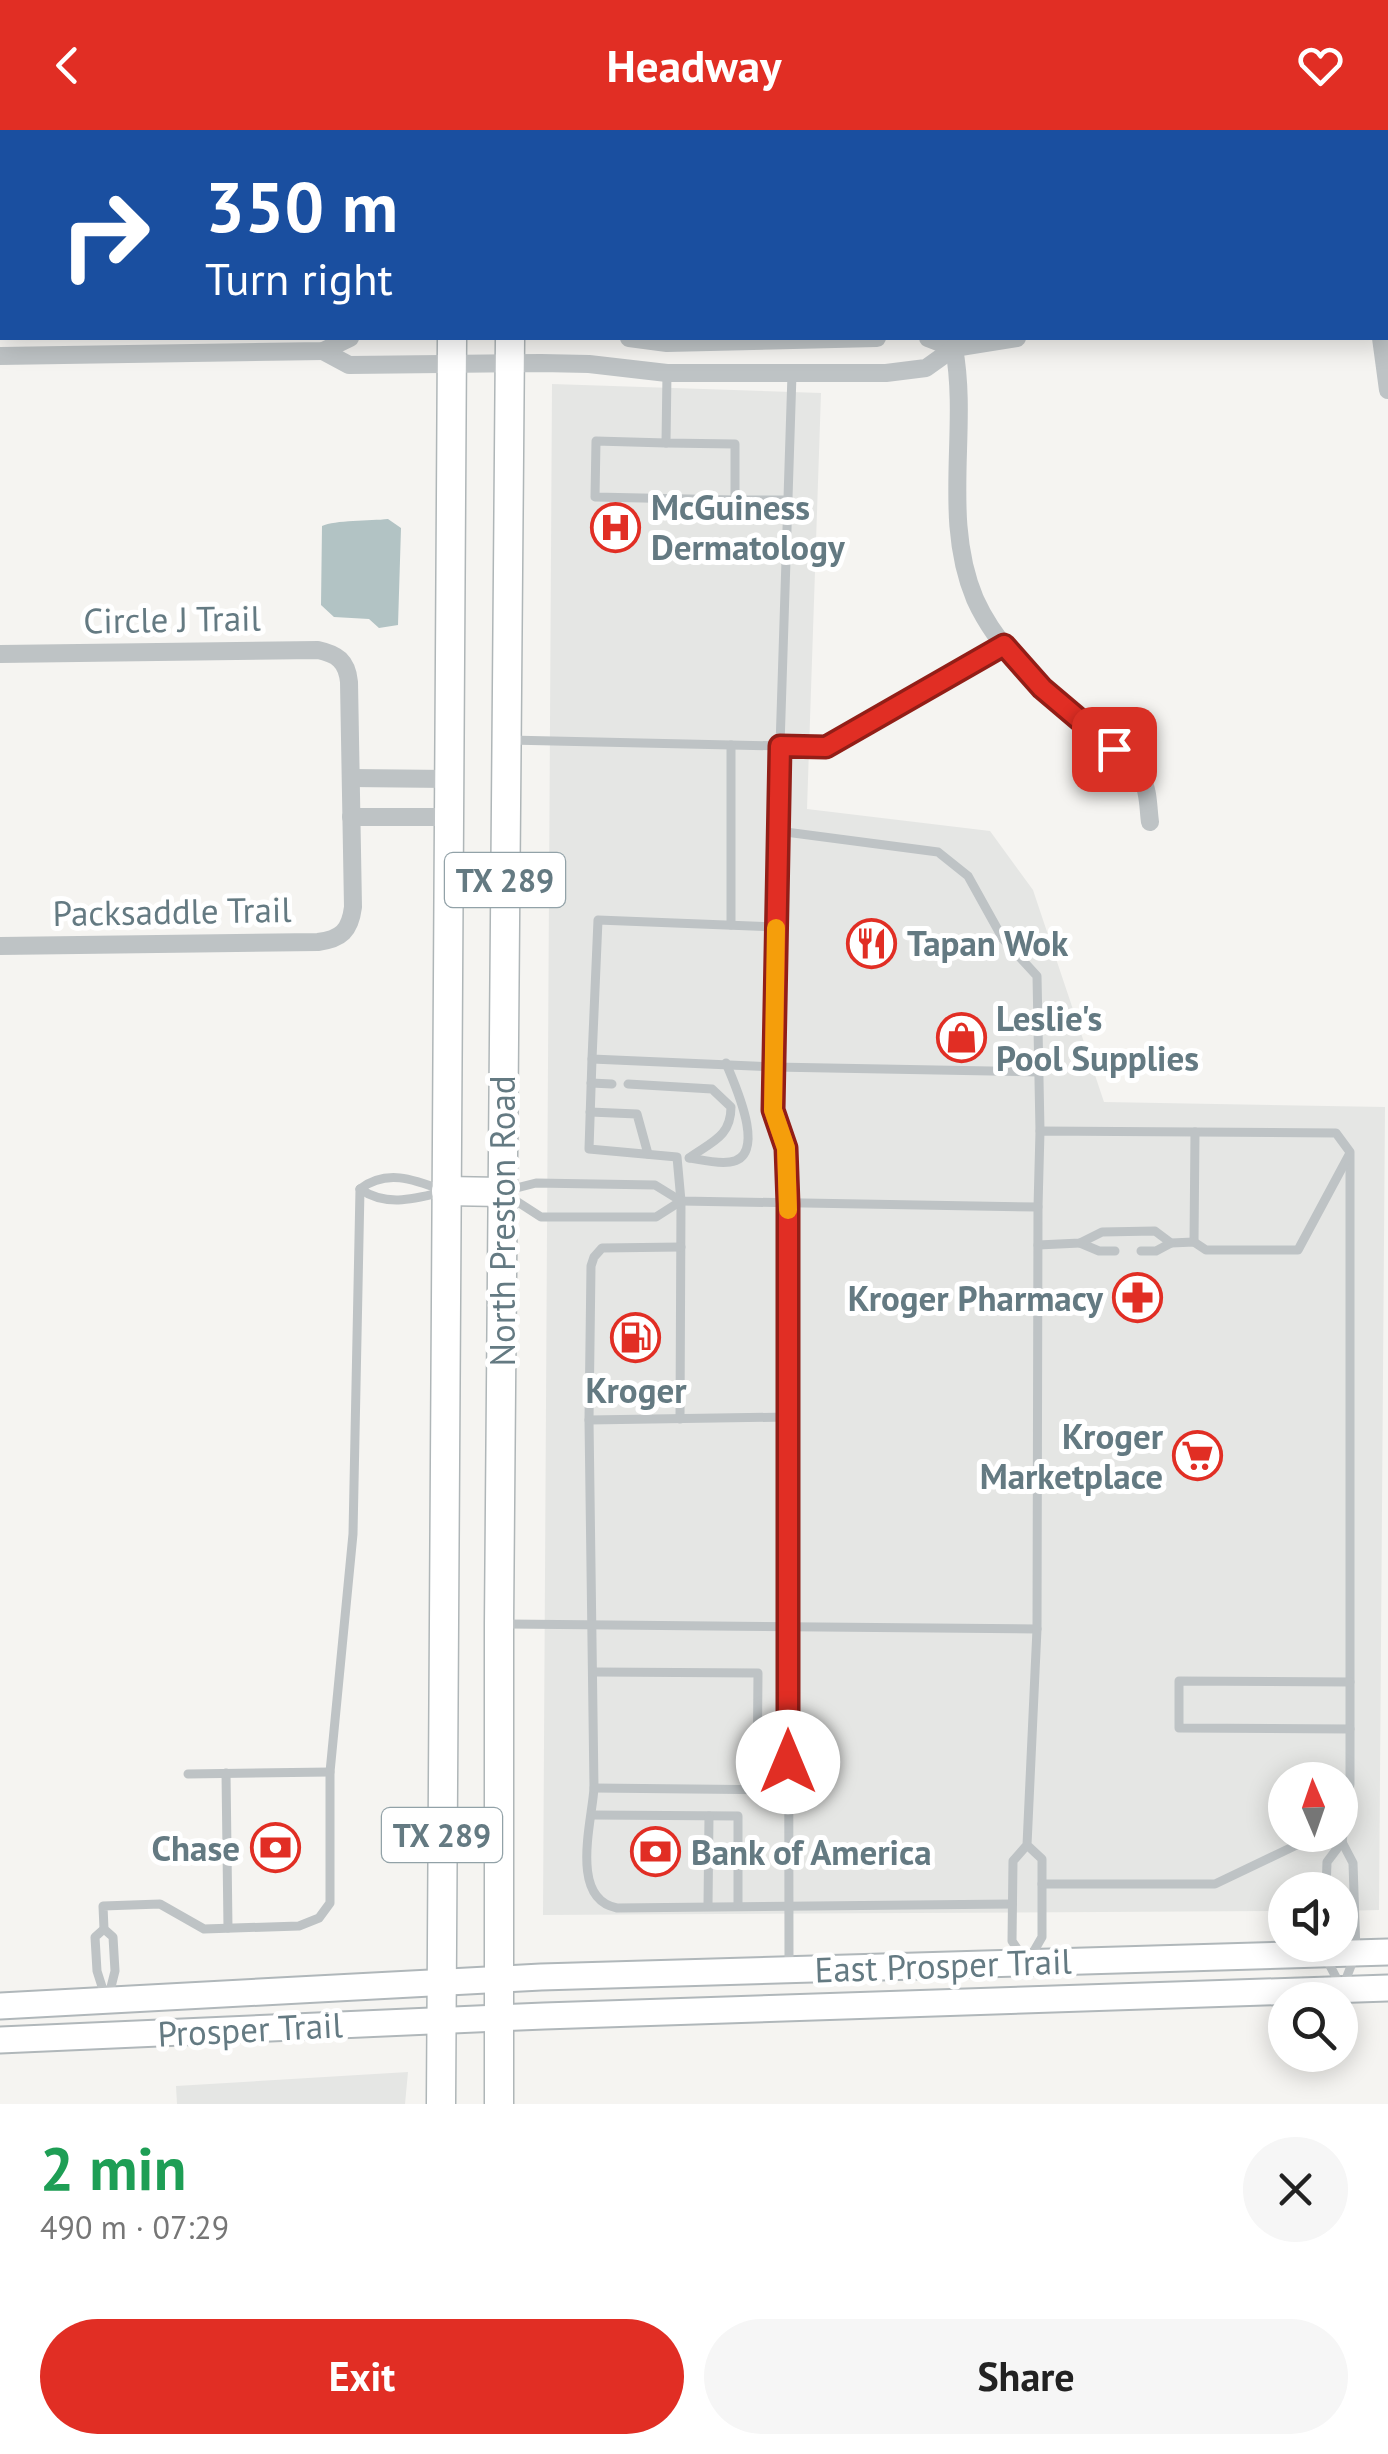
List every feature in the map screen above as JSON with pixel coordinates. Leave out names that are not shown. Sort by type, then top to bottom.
[{"type":"main road","name":"North Preston Road","points":[[440,2104],[452,350]]},
{"type":"main road","name":"North Preston Road","points":[[499,2104],[498,1624],[509,350]]},
{"type":"main road","points":[[446,1191],[502,1192]]},
{"type":"main road","name":"East Prosper Trail","points":[[498,1978],[1268,1952]]},
{"type":"main road","name":"East Prosper Trail","points":[[1358,1954],[1388,1952]]},
{"type":"main road","points":[[1026,2002],[1027,1963]]},
{"type":"main road","name":"Prosper Trail","points":[[0,2006],[498,1978]]},
{"type":"main road","name":"East Prosper Trail","points":[[1358,1989],[1388,1988]]},
{"type":"main road","name":"East Prosper Trail","points":[[499,2018],[1268,1993]]},
{"type":"main road","name":"Prosper Trail","points":[[0,2040],[499,2018]]},
{"type":"street","points":[[0,356],[323,351],[346,340]]},
{"type":"street","points":[[645,340],[667,343],[764,340]]},
{"type":"street","points":[[792,374],[796,340]]},
{"type":"street","points":[[933,340],[954,348]]},
{"type":"street","points":[[323,351],[349,366],[452,350],[509,350],[667,373],[792,374],[926,368],[954,348],[1004,340]]},
{"type":"street","points":[[1382,340],[1388,390]]},
{"type":"street","points":[[954,348],[960,378],[956,490],[962,557],[976,600],[1004,645],[1042,688],[1144,780],[1150,822]]},
{"type":"street","name":"Circle J Trail","points":[[0,654],[318,650],[334,654],[348,670],[351,778]]},
{"type":"street","points":[[448,779],[351,778],[351,817],[448,817]]},
{"type":"street","name":"Packsaddle Trail","points":[[0,946],[318,942],[343,934],[351,924],[353,908],[351,817]]},
{"type":"lane","points":[[666,443],[667,373]]},
{"type":"lane","points":[[789,1970],[788,1204],[786,1148],[773,1110],[792,374]]},
{"type":"lane","points":[[735,500],[736,444],[596,441],[594,497],[735,500],[789,500]]},
{"type":"lane","points":[[506,740],[826,747],[1004,645]]},
{"type":"lane","points":[[730,925],[731,745]]},
{"type":"lane","points":[[778,831],[938,852],[968,876],[1003,939],[1037,976],[1040,1131],[1037,1629],[1027,1845],[1013,1861],[1012,1904],[1012,1942],[1027,1963],[1042,1937],[1042,1859],[1027,1845]]},
{"type":"lane","points":[[726,1063],[748,1124],[747,1147],[740,1158],[730,1162],[589,1148],[598,920],[776,927]]},
{"type":"lane","points":[[592,1059],[1039,1072]]},
{"type":"lane","points":[[591,1083],[612,1084]]},
{"type":"lane","points":[[628,1084],[712,1089],[731,1106],[731,1123],[724,1134],[689,1158]]},
{"type":"lane","points":[[590,1112],[637,1114],[648,1154]]},
{"type":"lane","points":[[1040,1131],[1336,1133],[1350,1152],[1350,1762]]},
{"type":"lane","points":[[1194,1242],[1196,1132]]},
{"type":"lane","points":[[1141,1251],[1194,1242],[1206,1250],[1298,1250],[1350,1152]]},
{"type":"lane","points":[[677,1157],[681,1201],[680,1418]]},
{"type":"lane","points":[[360,1189],[374,1178],[412,1178],[446,1191]]},
{"type":"lane","points":[[502,1192],[536,1183],[655,1185],[681,1201],[1038,1207]]},
{"type":"lane","points":[[360,1189],[375,1199],[412,1200],[446,1191]]},
{"type":"lane","points":[[107,2001],[115,1971],[113,1937],[104,1929],[103,1906],[160,1904],[204,1930],[299,1926],[319,1918],[332,1892],[330,1772],[353,1534],[360,1189]]},
{"type":"lane","points":[[502,1192],[537,1216],[656,1217],[681,1201]]},
{"type":"lane","points":[[1080,1244],[1102,1232],[1155,1230],[1171,1243]]},
{"type":"lane","points":[[1038,1244],[1080,1244],[1099,1252],[1115,1252]]},
{"type":"lane","points":[[681,1248],[602,1248],[594,1256],[589,1420],[594,1672],[590,1888],[601,1902],[617,1908],[1012,1904]]},
{"type":"lane","points":[[589,1420],[787,1417]]},
{"type":"lane","points":[[498,1624],[1037,1629]]},
{"type":"lane","points":[[594,1672],[758,1672],[757,1790]]},
{"type":"lane","points":[[1350,1682],[1178,1681],[1179,1728],[1350,1730]]},
{"type":"lane","points":[[188,1774],[330,1772]]},
{"type":"lane","points":[[226,1773],[228,1928]]},
{"type":"lane","points":[[594,1788],[788,1790]]},
{"type":"lane","points":[[593,1815],[738,1816],[738,1904]]},
{"type":"lane","points":[[708,1816],[708,1905]]},
{"type":"lane","points":[[1042,1884],[1216,1884],[1282,1852]]},
{"type":"lane","points":[[104,1929],[95,1938],[97,1972],[107,2001]]},
{"type":"shaded area","points":[[552,384],[821,393],[807,809],[990,831],[1033,890],[1104,1102],[1385,1107],[1379,1910],[1358,1911],[1358,1872],[1268,1872],[1268,1911],[543,1915]]},
{"type":"shaded area","points":[[388,519],[401,528],[398,625],[379,628],[369,619],[334,617],[321,605],[322,526]]},
{"type":"shaded area","points":[[408,2072],[405,2104],[177,2104],[176,2086]]},
{"type":"slow traffic","points":[[776,928],[773,1110],[786,1148],[788,1210]]},
{"type":"place","name":"McGuiness Dermatology","points":[[616,527]]},
{"type":"place","name":"Tapan Wok","points":[[872,943]]},
{"type":"place","name":"Leslie's Pool Supplies","points":[[961,1038]]},
{"type":"place","name":"Kroger Pharmacy","points":[[1138,1298]]},
{"type":"place","name":"Kroger","points":[[636,1338]]},
{"type":"place","name":"Kroger Marketplace","points":[[1198,1456]]},
{"type":"place","name":"Chase","points":[[275,1848]]},
{"type":"place","name":"Bank of America","points":[[656,1852]]},
{"type":"route","points":[[788,1762],[788,1204],[786,1148],[773,1110],[780,746],[826,747],[1004,645],[1042,688],[1114,749]]}]
